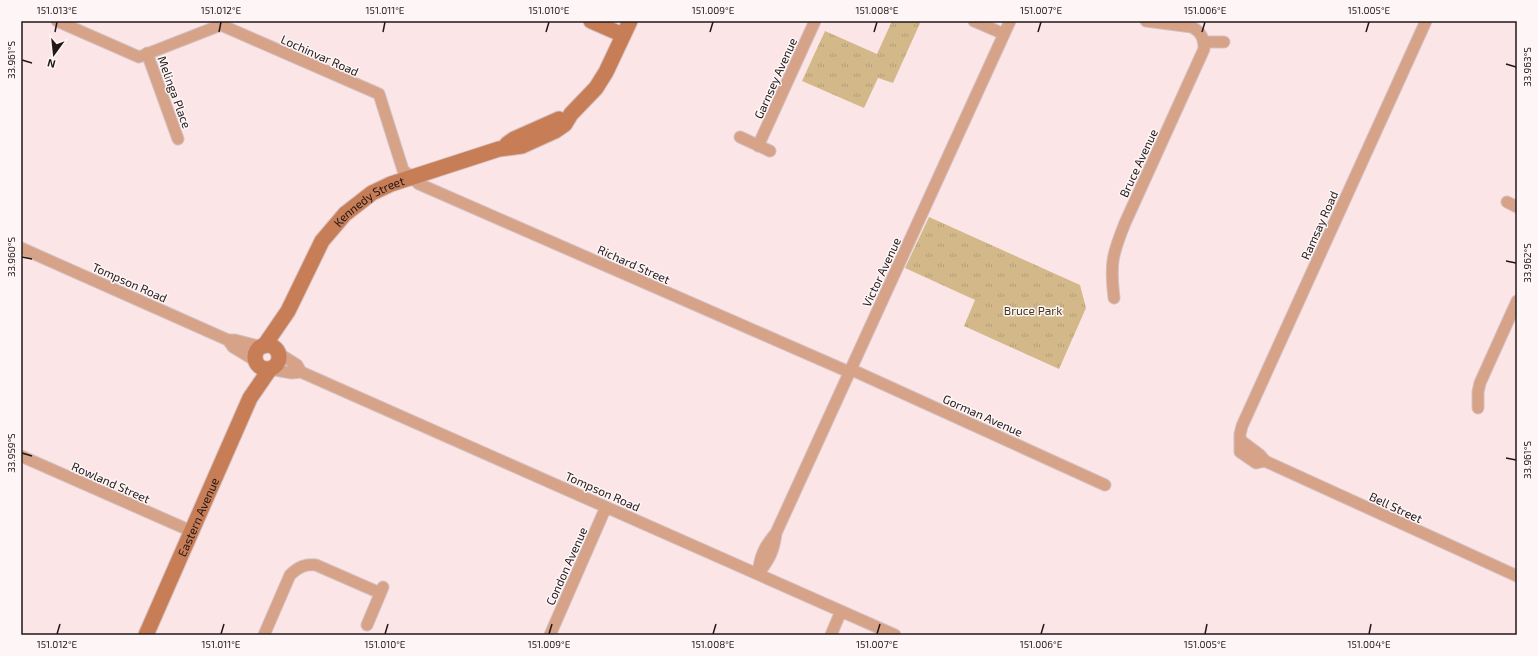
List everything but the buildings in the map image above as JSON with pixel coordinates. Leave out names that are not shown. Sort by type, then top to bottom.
[{"type":"street","name":"Lochinvar Road","points":[[57,21],[139,57],[221,25],[379,94],[403,170],[411,176]]},
{"type":"street","points":[[591,21],[623,35]]},
{"type":"street","name":"Kennedy Street","points":[[263,346],[288,311],[316,251],[338,222],[354,206],[372,193],[391,184],[411,176],[499,149],[514,139],[571,114],[596,88],[606,72],[630,21]]},
{"type":"street","name":"Garnsey Avenue","points":[[758,146],[815,21]]},
{"type":"street","points":[[974,21],[1004,34]]},
{"type":"street","name":"Victor Avenue","points":[[758,574],[768,562],[774,548],[776,533],[1010,21]]},
{"type":"street","points":[[1146,21],[1192,27],[1198,30],[1204,42],[1224,42]]},
{"type":"street","name":"Ramsay Road","points":[[1240,440],[1242,426],[1245,419],[1426,21]]},
{"type":"street","name":"Bruce Avenue","points":[[1114,298],[1111,274],[1114,252],[1125,223],[1202,56],[1204,42]]},
{"type":"street","name":"Melinga Place","points":[[147,53],[178,139]]},
{"type":"street","points":[[740,138],[770,151]]},
{"type":"street","name":"Richard Street","points":[[411,176],[419,184],[850,371]]},
{"type":"street","name":"Tompson Road","points":[[21,248],[228,340],[263,346]]},
{"type":"street","points":[[1478,408],[1478,392],[1484,374],[1517,301]]},
{"type":"street","name":"Kennedy Street","points":[[278,353],[288,311]]},
{"type":"street","name":"Tompson Road","points":[[228,340],[233,346],[263,366],[292,373],[301,372],[895,635]]},
{"type":"street","points":[[263,346],[272,347],[278,353],[278,362],[263,366],[256,352],[263,346]]},
{"type":"street","name":"Tompson Road","points":[[278,353],[296,365],[301,372]]},
{"type":"street","name":"Eastern Avenue","points":[[146,635],[250,398],[250,389],[263,366]]},
{"type":"street","name":"Gorman Avenue","points":[[850,371],[1105,485]]},
{"type":"street","name":"Bell Street","points":[[1240,440],[1260,455],[1265,461],[1517,576]]},
{"type":"street","name":"Rowland Street","points":[[21,456],[191,531]]},
{"type":"street","name":"Condon Avenue","points":[[550,635],[606,507]]},
{"type":"street","points":[[264,635],[290,575],[296,569],[309,564],[316,565],[382,590],[367,625]]},
{"type":"street","points":[[830,635],[841,611]]},
{"type":"green space","points":[[892,21],[921,21],[893,83],[878,78],[864,108],[802,81],[825,31],[877,54]]},
{"type":"green space","name":"Bruce Park","points":[[929,217],[1080,285],[1086,308],[1059,369],[964,326],[975,300],[905,268]]}]
